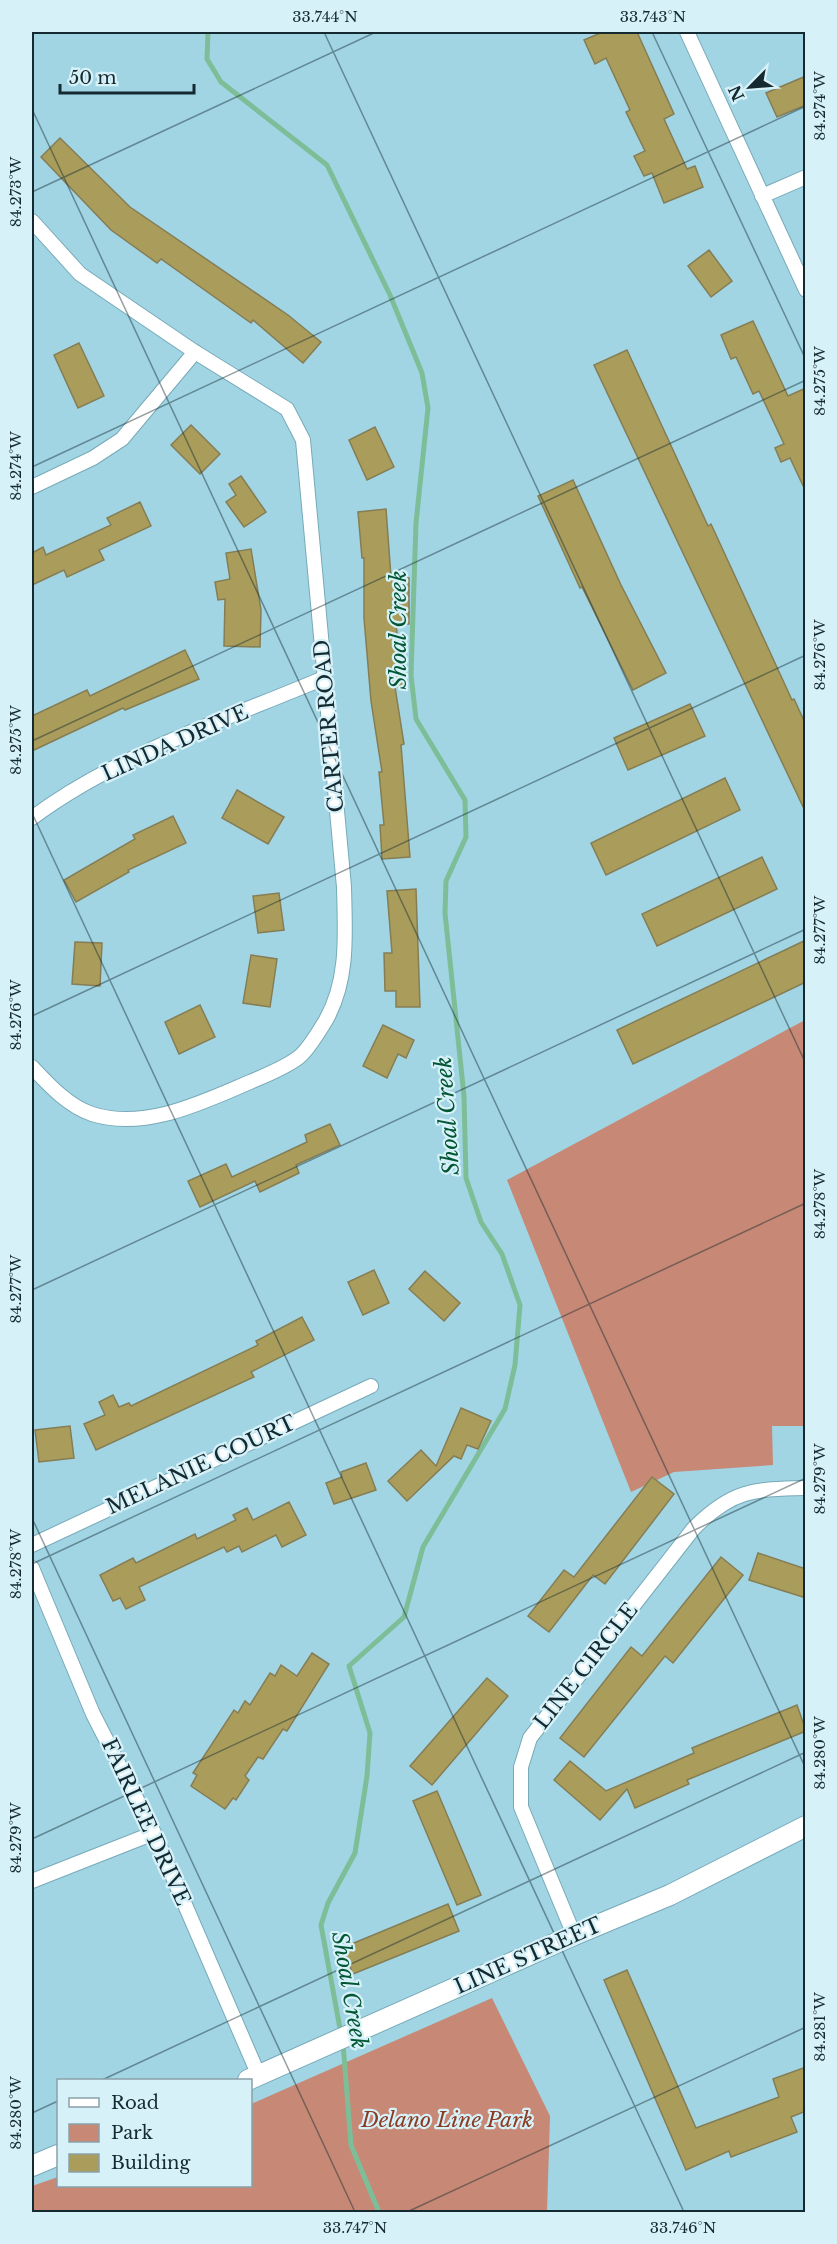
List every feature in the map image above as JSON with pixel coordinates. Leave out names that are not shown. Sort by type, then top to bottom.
[{"type":"street","points":[[687,32],[806,290]]},
{"type":"street","points":[[762,196],[806,177]]},
{"type":"street","name":"CARTER ROAD","points":[[32,222],[80,274],[195,352],[288,408],[303,440],[344,887],[346,955],[338,994],[325,1021],[300,1057],[271,1073],[197,1105],[156,1115],[122,1119],[91,1113],[57,1093],[32,1067]]},
{"type":"street","points":[[32,488],[93,458],[122,439],[195,352]]},
{"type":"street","name":"LINDA DRIVE","points":[[32,818],[52,803],[134,759],[324,678]]},
{"type":"street","name":"MELANIE COURT","points":[[32,1545],[371,1386]]},
{"type":"street","name":"LINE CIRCLE","points":[[574,1935],[520,1807],[521,1767],[530,1738],[687,1537],[715,1507],[742,1493],[806,1488]]},
{"type":"street","name":"FAIRLEE DRIVE","points":[[32,1568],[93,1714],[154,1833],[254,2078]]},
{"type":"street","name":"LINE STREET","points":[[254,2078],[574,1935],[670,1895],[806,1826]]},
{"type":"street","points":[[32,1881],[154,1833]]},
{"type":"street","points":[[32,2166],[57,2155]]},
{"type":"green space","points":[[805,1020],[805,1426],[772,1426],[773,1465],[674,1472],[631,1492],[507,1180]]},
{"type":"green space","name":"Delano Line Park","points":[[492,1998],[550,2116],[547,2212],[32,2212],[32,2186],[57,2177],[57,2187],[252,2187],[252,2104]]},
{"type":"building","points":[[603,32],[637,32],[674,114],[664,119],[687,169],[695,166],[703,187],[664,203],[652,173],[644,176],[634,156],[645,151],[626,112],[630,110],[606,58],[595,64],[584,40]]},
{"type":"building","points":[[806,76],[806,105],[777,117],[766,93]]},
{"type":"building","points":[[60,138],[130,207],[288,315],[321,342],[303,363],[253,320],[251,323],[161,259],[157,263],[111,230],[41,157]]},
{"type":"building","points":[[709,250],[732,281],[711,297],[688,266]]},
{"type":"building","points":[[753,321],[788,396],[806,388],[806,492],[790,458],[781,462],[775,448],[784,444],[759,391],[753,394],[736,357],[731,359],[721,335]]},
{"type":"building","points":[[79,343],[104,396],[78,408],[54,355]]},
{"type":"building","points":[[627,350],[708,526],[711,524],[792,700],[794,699],[806,725],[806,813],[594,365]]},
{"type":"building","points":[[191,425],[220,454],[200,474],[171,445]]},
{"type":"building","points":[[375,427],[394,467],[367,480],[349,440]]},
{"type":"building","points":[[241,476],[266,512],[244,527],[226,502],[236,495],[229,484]]},
{"type":"building","points":[[573,480],[621,585],[666,673],[633,690],[582,587],[580,588],[538,496]]},
{"type":"building","points":[[140,502],[151,526],[99,550],[104,560],[67,577],[64,570],[32,585],[32,553],[43,547],[46,555],[111,525],[107,518]]},
{"type":"building","points":[[386,509],[391,577],[409,578],[409,624],[396,624],[403,686],[395,687],[404,744],[401,745],[410,857],[382,859],[380,825],[384,825],[379,772],[382,772],[371,701],[364,618],[364,558],[362,558],[358,512]]},
{"type":"building","points":[[251,549],[261,610],[260,647],[224,646],[225,599],[218,600],[215,582],[230,579],[226,553]]},
{"type":"building","points":[[185,650],[199,679],[125,710],[123,708],[32,751],[32,716],[87,690],[90,696]]},
{"type":"building","points":[[690,704],[705,736],[628,770],[614,738]]},
{"type":"building","points":[[725,778],[740,810],[606,875],[591,843]]},
{"type":"building","points":[[237,790],[284,817],[268,844],[222,818]]},
{"type":"building","points":[[173,816],[186,843],[128,870],[129,872],[76,902],[64,880],[135,839],[133,835]]},
{"type":"building","points":[[762,857],[777,889],[657,946],[642,914]]},
{"type":"building","points":[[416,889],[420,1007],[396,1007],[396,991],[385,991],[384,953],[392,953],[387,891]]},
{"type":"building","points":[[279,893],[284,930],[258,933],[253,896]]},
{"type":"building","points":[[806,940],[806,982],[633,1064],[617,1030]]},
{"type":"building","points":[[75,942],[102,943],[100,986],[72,984]]},
{"type":"building","points":[[251,955],[277,959],[270,1007],[243,1003]]},
{"type":"building","points":[[200,1005],[215,1037],[179,1054],[165,1022]]},
{"type":"building","points":[[383,1025],[414,1040],[406,1058],[398,1054],[387,1078],[363,1066]]},
{"type":"building","points":[[330,1124],[340,1145],[296,1165],[299,1173],[260,1192],[255,1181],[200,1207],[188,1181],[226,1164],[232,1177],[307,1142],[305,1135]]},
{"type":"building","points":[[374,1270],[389,1303],[363,1315],[348,1282]]},
{"type":"building","points":[[425,1271],[460,1303],[444,1321],[409,1289]]},
{"type":"building","points":[[302,1317],[314,1340],[251,1372],[254,1377],[96,1450],[84,1424],[105,1415],[99,1402],[113,1395],[119,1407],[129,1403],[131,1406],[258,1345],[256,1341]]},
{"type":"building","points":[[461,1408],[491,1421],[478,1449],[467,1445],[461,1459],[454,1456],[407,1501],[388,1481],[421,1450],[436,1466]]},
{"type":"building","points":[[70,1426],[74,1458],[39,1462],[35,1430]]},
{"type":"building","points":[[366,1463],[376,1490],[334,1504],[326,1483],[342,1477],[341,1472]]},
{"type":"building","points":[[652,1477],[674,1494],[605,1584],[593,1575],[549,1632],[528,1616],[564,1570],[574,1577]]},
{"type":"building","points":[[289,1502],[306,1535],[282,1547],[276,1535],[242,1552],[239,1546],[227,1552],[224,1547],[139,1587],[145,1600],[126,1609],[120,1598],[113,1601],[100,1575],[133,1558],[136,1563],[195,1534],[197,1539],[236,1520],[233,1515],[247,1508],[253,1520]]},
{"type":"building","points":[[758,1553],[806,1569],[806,1598],[749,1580]]},
{"type":"building","points":[[721,1557],[743,1575],[673,1663],[665,1656],[584,1757],[560,1738],[631,1647],[642,1656]]},
{"type":"building","points":[[312,1653],[329,1664],[287,1731],[283,1729],[263,1759],[258,1757],[245,1776],[249,1780],[236,1800],[233,1798],[225,1809],[191,1786],[197,1775],[193,1773],[234,1710],[238,1713],[245,1701],[250,1705],[270,1673],[275,1676],[281,1665],[297,1676]]},
{"type":"building","points":[[487,1678],[508,1696],[432,1785],[410,1766]]},
{"type":"building","points":[[797,1705],[806,1731],[687,1780],[689,1784],[635,1808],[627,1789],[600,1820],[554,1780],[570,1761],[606,1791],[694,1753],[692,1748]]},
{"type":"building","points":[[437,1791],[481,1895],[457,1905],[413,1801]]},
{"type":"building","points":[[448,1904],[459,1931],[353,1974],[342,1948]]},
{"type":"building","points":[[627,1970],[696,2128],[779,2097],[773,2079],[806,2067],[806,2111],[791,2117],[797,2132],[731,2157],[729,2151],[686,2170],[604,1980]]},
{"type":"waterway","name":"Shoal Creek","points":[[208,32],[207,59],[221,82],[327,165],[390,295],[422,373],[428,408],[416,523],[411,675],[416,719],[465,800],[466,837],[446,881],[445,913],[464,1096],[466,1178],[481,1222],[502,1254],[520,1305],[515,1365],[505,1409],[423,1547],[404,1617],[349,1666],[370,1733],[367,1776],[355,1853],[328,1903],[321,1925],[341,2034]]},
{"type":"waterway","name":"Shoal Creek","points":[[343,2043],[351,2145],[379,2212]]}]
